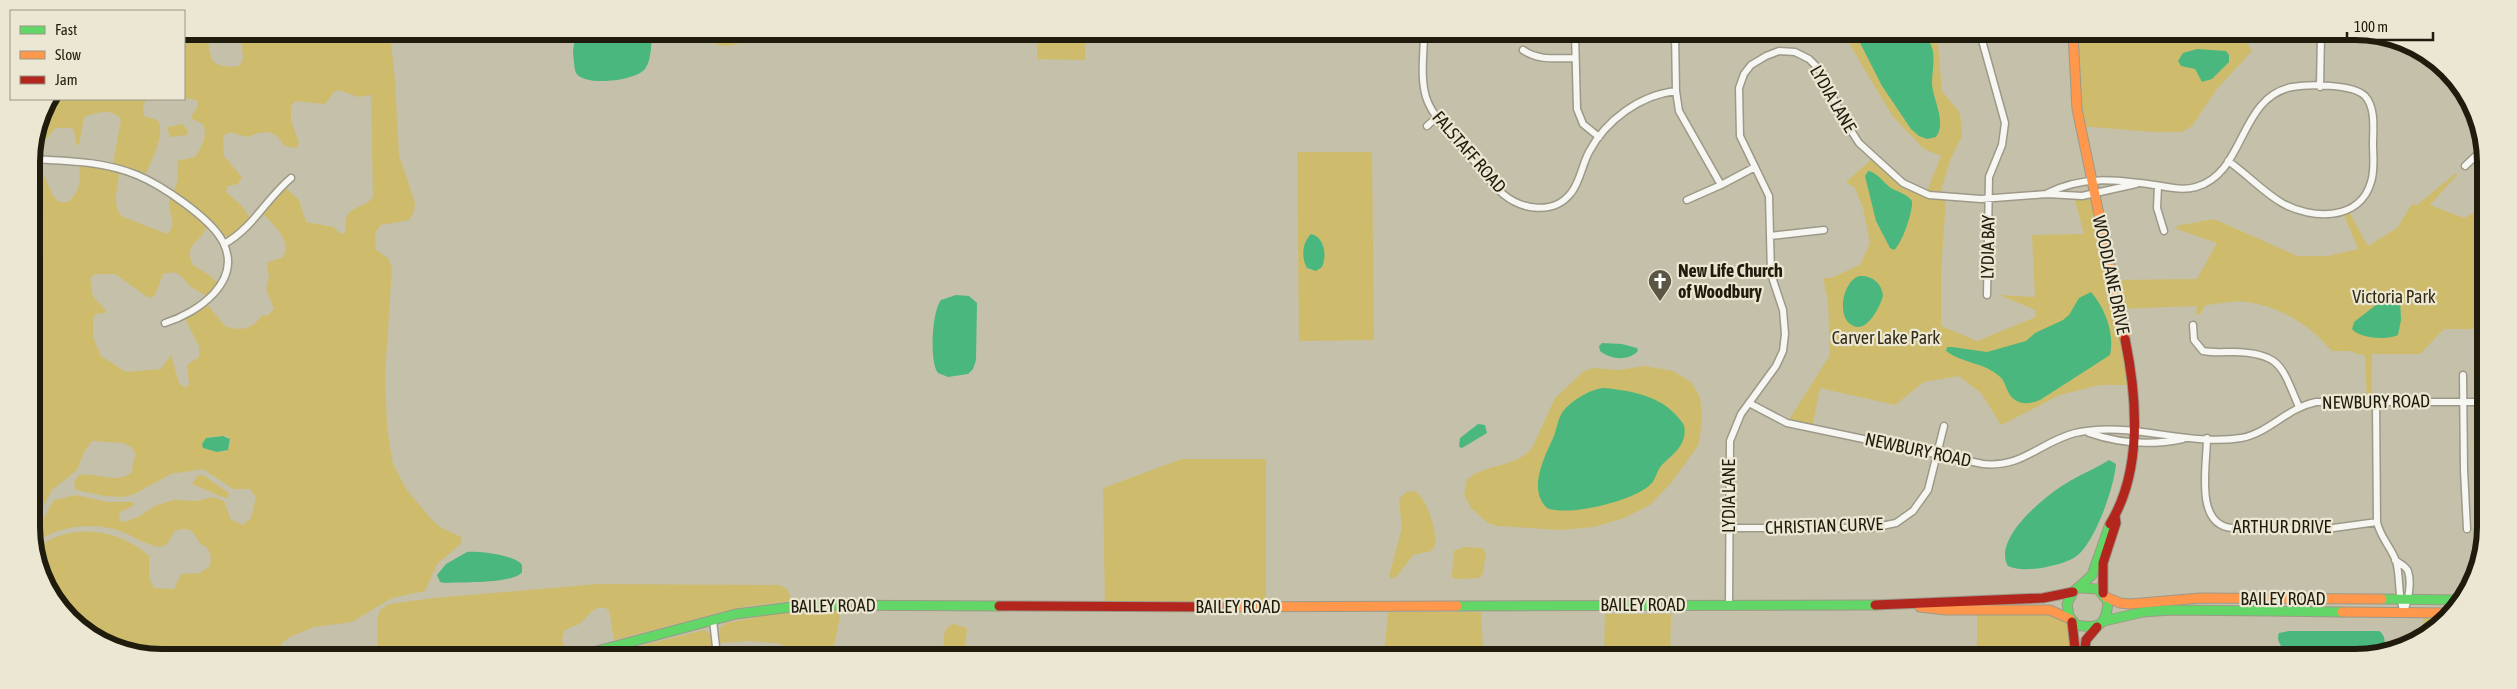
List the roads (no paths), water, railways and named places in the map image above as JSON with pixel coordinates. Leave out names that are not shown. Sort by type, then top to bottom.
[{"type":"main road","name":"WOODLANE DRIVE","points":[[2073,40],[2077,109],[2131,368],[2135,402],[2134,432],[2128,479],[2115,516],[2116,523],[2103,563],[2104,595]]},
{"type":"main road","name":"WOODLANE DRIVE","points":[[2077,590],[2094,571],[2110,520],[2115,516]]},
{"type":"main road","points":[[2075,649],[2067,608],[2077,590],[2092,587],[2104,595],[2108,612],[2103,622],[2086,640],[2085,649]]},
{"type":"main road","name":"BAILEY ROAD","points":[[604,649],[713,620],[763,609],[813,605],[1216,607],[1905,605],[1946,601],[2043,598],[2077,590]]},
{"type":"main road","name":"BAILEY ROAD","points":[[2104,595],[2120,603],[2130,604],[2200,598],[2453,600]]},
{"type":"main road","name":"BAILEY ROAD","points":[[1905,605],[1946,610],[2050,610],[2060,613],[2071,621]]},
{"type":"main road","name":"BAILEY ROAD","points":[[2103,622],[2144,612],[2171,610],[2442,613]]},
{"type":"main road","points":[[2071,621],[2087,629],[2103,622]]},
{"type":"street","name":"FALSTAFF ROAD","points":[[1424,40],[1425,95],[1438,117],[1496,188],[1511,200],[1531,207],[1552,206],[1568,197],[1577,184],[1590,150],[1599,137],[1640,101],[1655,95],[1676,91]]},
{"type":"street","points":[[1575,40],[1576,97],[1579,115],[1584,124],[1599,137]]},
{"type":"street","points":[[1675,40],[1676,91],[1683,119],[1721,185]]},
{"type":"street","name":"LYDIA BAY","points":[[1981,40],[2005,121],[2003,140],[1990,173],[1987,295]]},
{"type":"street","points":[[2320,87],[2321,40]]},
{"type":"street","points":[[1523,50],[1531,56],[1538,58],[1575,58]]},
{"type":"street","name":"LYDIA LANE","points":[[1729,605],[1730,441],[1736,424],[1749,403],[1775,369],[1784,340],[1784,313],[1771,276],[1769,196],[1740,136],[1739,93],[1742,80],[1750,67],[1758,60],[1777,52],[1793,51],[1807,57],[1817,66],[1855,138],[1903,183],[1917,191],[1934,196],[1988,199],[2047,194],[2074,196],[2094,194],[2136,184]]},
{"type":"street","name":"LYDIA LANE","points":[[2047,194],[2065,184],[2091,180],[2121,180],[2136,184],[2180,189],[2199,186],[2215,177],[2228,162],[2254,113],[2267,99],[2290,88],[2320,87],[2355,90],[2365,97],[2371,107],[2372,176],[2366,193],[2355,206],[2331,214],[2310,213],[2296,209],[2276,199],[2228,162]]},
{"type":"street","points":[[1427,126],[1438,117]]},
{"type":"street","points":[[2465,166],[2477,155]]},
{"type":"street","points":[[40,160],[96,164],[142,177],[178,199],[212,227],[224,244],[227,269],[217,291],[181,318],[164,323]]},
{"type":"street","points":[[1687,200],[1755,167]]},
{"type":"street","points":[[224,244],[247,228],[280,188],[291,178]]},
{"type":"street","points":[[2158,186],[2157,208],[2164,231]]},
{"type":"street","points":[[1770,236],[1824,230]]},
{"type":"street","points":[[2193,325],[2194,340],[2203,351],[2258,353],[2271,359],[2285,374],[2299,407]]},
{"type":"street","points":[[2463,375],[2467,529]]},
{"type":"street","name":"NEWBURY ROAD","points":[[1749,403],[1787,422],[1983,464],[2001,465],[2020,460],[2070,435],[2086,432],[2106,430],[2188,438],[2233,439],[2250,436],[2299,407],[2321,402],[2477,402]]},
{"type":"street","points":[[2376,402],[2377,522],[2380,533],[2395,560],[2408,571],[2409,600],[2404,612]]},
{"type":"street","name":"CHRISTIAN CURVE","points":[[1728,528],[1872,528],[1896,523],[1913,511],[1923,500],[1931,483],[1944,426]]},
{"type":"street","name":"NEWBURY ROAD","points":[[2086,432],[2106,439],[2133,443],[2151,444],[2188,438]]},
{"type":"street","name":"ARTHUR DRIVE","points":[[2207,438],[2206,505],[2212,520],[2220,525],[2232,528],[2326,529],[2377,522]]},
{"type":"street","points":[[2395,560],[2399,600],[2404,612]]},
{"type":"street","points":[[713,620],[716,649]]},
{"type":"place","name":"New Life Church of Woodbury","points":[[1660,302]]},
{"type":"park label","name":"Victoria Park","points":[[2394,297]]},
{"type":"park label","name":"Carver Lake Park","points":[[1886,338]]}]
